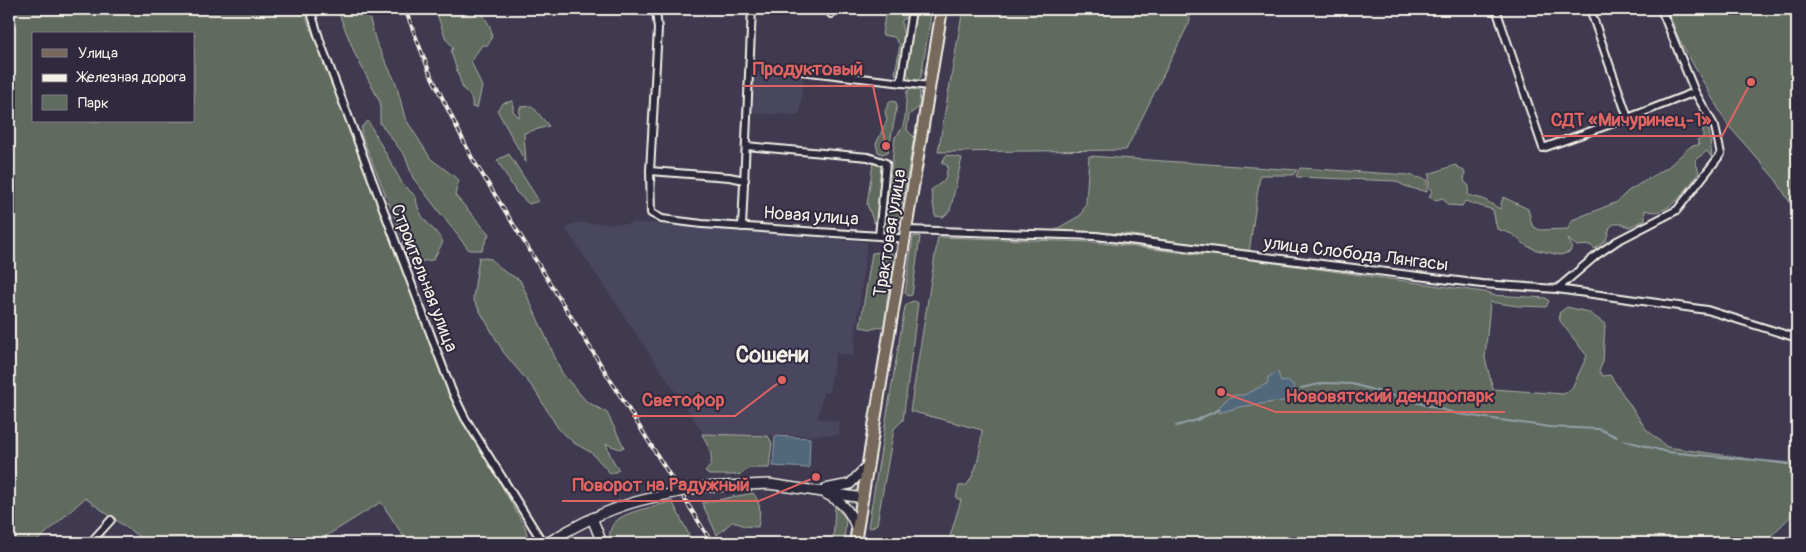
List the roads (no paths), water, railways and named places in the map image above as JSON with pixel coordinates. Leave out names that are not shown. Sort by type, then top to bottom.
[{"type":"main road","name":"Трактовая улица","points":[[863,498],[942,9]]},
{"type":"main road","points":[[814,489],[850,484],[870,463]]},
{"type":"main road","points":[[547,543],[592,518],[630,503],[702,487],[769,484],[814,489],[863,498],[855,543]]},
{"type":"main road","points":[[814,489],[844,506],[851,513],[857,532]]},
{"type":"main road","points":[[592,518],[600,542]]},
{"type":"street","name":"Строительная улица","points":[[310,9],[320,44],[452,391],[465,418],[543,543]]},
{"type":"street","points":[[591,9],[656,11],[658,29],[650,171],[745,180]]},
{"type":"street","points":[[742,227],[752,9]]},
{"type":"street","points":[[901,83],[912,9]]},
{"type":"street","points":[[1496,9],[1543,148],[1695,92]]},
{"type":"street","points":[[1590,9],[1628,118]]},
{"type":"street","points":[[1557,289],[1598,254],[1677,210],[1721,154],[1715,127],[1695,92],[1661,9]]},
{"type":"street","points":[[802,71],[929,86]]},
{"type":"street","points":[[746,146],[868,157],[886,163],[878,236]]},
{"type":"street","name":"Новая улица","points":[[650,171],[651,213],[662,219],[742,227],[878,236],[906,235]]},
{"type":"street","name":"улица Слобода Лянгасы","points":[[906,235],[1096,236],[1482,284],[1557,289],[1707,310],[1797,338]]},
{"type":"street","points":[[90,543],[111,520]]},
{"type":"water","points":[[1278,372],[1281,382],[1289,381],[1294,386],[1296,399],[1239,407],[1219,413],[1219,407],[1227,399],[1235,395],[1244,395],[1268,383],[1268,377]]},
{"type":"water","points":[[775,436],[810,438],[809,468],[773,466]]},
{"type":"waterway","points":[[1301,388],[1325,383],[1352,384],[1458,414],[1550,427],[1599,429],[1617,437]]},
{"type":"waterway","points":[[1176,426],[1197,420],[1220,409]]},
{"type":"waterway","points":[[1623,440],[1667,452],[1797,464]]},
{"type":"railway","points":[[405,9],[429,71],[472,158],[712,543]]},
{"type":"place","name":"СДТ «Мичуринец-1»","points":[[1751,82]]},
{"type":"place","name":"Продуктовый","points":[[886,146]]},
{"type":"place","name":"Светофор","points":[[782,380]]},
{"type":"place","name":"Нововятский дендропарк","points":[[1221,392]]},
{"type":"place","name":"Поворот на Радужный","points":[[816,477]]},
{"type":"district","name":"Сошени","points":[[772,355]]}]
